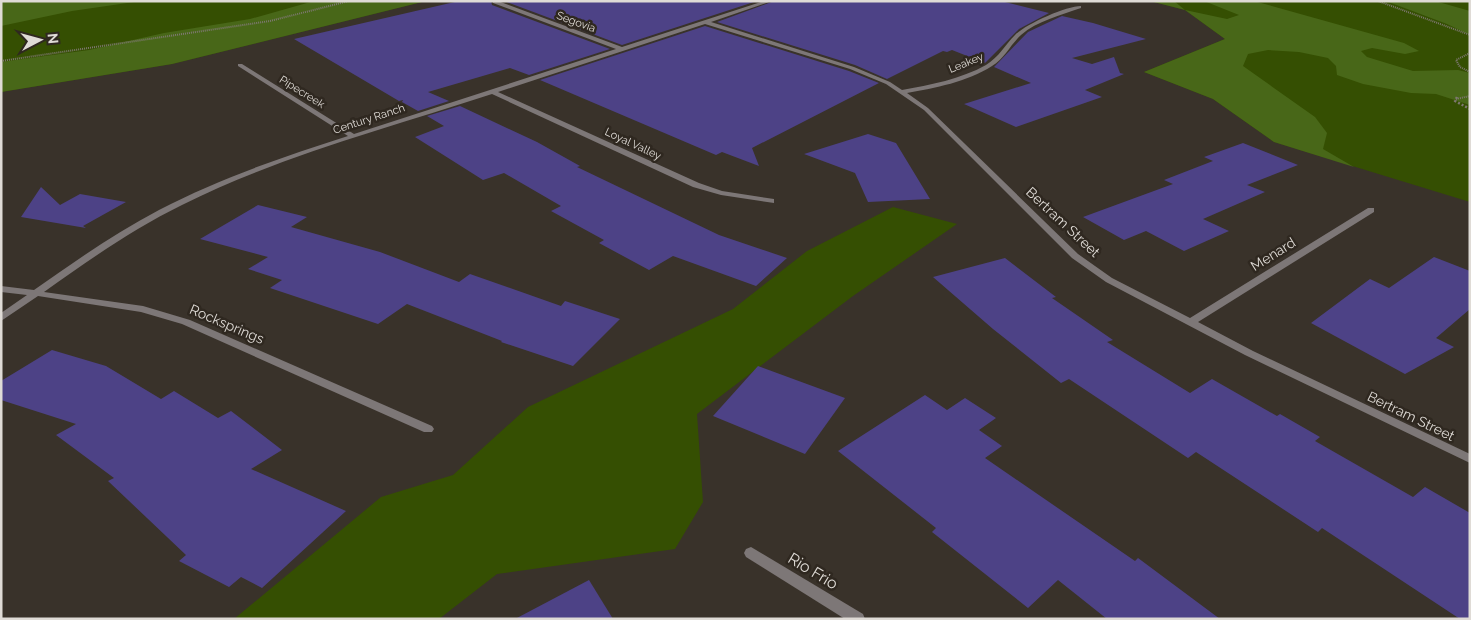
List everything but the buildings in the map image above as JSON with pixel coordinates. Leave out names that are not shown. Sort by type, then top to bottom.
[{"type":"street","name":"Century Ranch","points":[[1,318],[106,244],[148,220],[191,198],[275,162],[770,1]]},
{"type":"street","name":"Segovia","points":[[495,2],[621,49]]},
{"type":"street","name":"Leakey","points":[[901,92],[932,86],[976,71],[996,61],[1018,34],[1026,28],[1079,7]]},
{"type":"street","name":"Bertram Street","points":[[705,22],[852,68],[888,83],[933,115],[1075,256],[1109,280],[1190,322],[1470,459]]},
{"type":"street","name":"Pipecreek","points":[[240,66],[353,136]]},
{"type":"street","name":"Loyal Valley","points":[[491,91],[696,185],[721,193],[770,201]]},
{"type":"street","name":"Menard","points":[[1190,322],[1371,210]]},
{"type":"street","name":"Rocksprings","points":[[1,289],[97,301],[143,309],[186,322],[428,429]]},
{"type":"street","name":"Rio Frio","points":[[750,553],[858,619]]},
{"type":"path","points":[[1,61],[270,21],[349,1]]},
{"type":"path","points":[[1378,1],[1470,35]]},
{"type":"path","points":[[1470,53],[1456,60],[1460,67],[1470,72]]},
{"type":"path","points":[[1470,96],[1457,97],[1455,101],[1470,109]]},
{"type":"green space","points":[[1,1],[426,1],[172,64],[1,92]]},
{"type":"green space","points":[[1,1],[141,1],[72,11],[1,26]]},
{"type":"green space","points":[[314,1],[426,1],[172,64],[1,92],[1,62],[89,50],[164,33],[250,19]]},
{"type":"green space","points":[[1150,1],[1470,1],[1470,202],[1274,142],[1213,99],[1144,72],[1225,39],[1185,10]]},
{"type":"green space","points":[[1150,1],[1174,1],[1185,10]]},
{"type":"green space","points":[[1204,1],[1254,1],[1404,43],[1419,51],[1405,54],[1372,48],[1361,51],[1367,57],[1413,71],[1458,70],[1470,73],[1470,105],[1436,94],[1411,93],[1363,84],[1337,75],[1336,66],[1328,58],[1299,52],[1268,50],[1248,54],[1243,66],[1315,117],[1327,133],[1323,149],[1354,167],[1274,142],[1213,99],[1144,72],[1225,39],[1185,10],[1227,19],[1239,15]]},
{"type":"green space","points":[[1386,1],[1435,1],[1470,11],[1470,35],[1447,24]]},
{"type":"green space","points":[[893,207],[957,224],[853,296],[697,414],[703,502],[675,549],[497,574],[439,619],[234,619],[381,497],[453,475],[528,407],[733,309],[807,251]]}]
